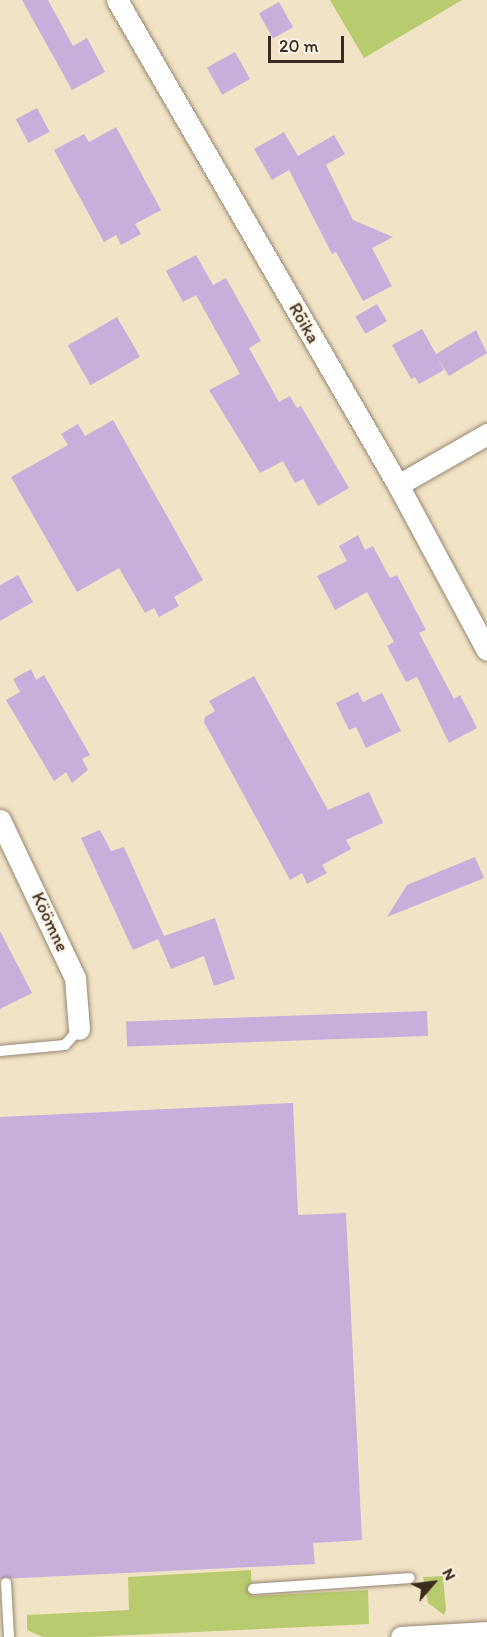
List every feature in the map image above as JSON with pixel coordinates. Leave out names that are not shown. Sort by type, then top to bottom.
[{"type":"street","name":"Rõika","points":[[117,0],[398,485],[487,650]]},
{"type":"street","points":[[398,485],[487,434]]},
{"type":"street","name":"Köömne","points":[[0,820],[75,978],[79,1029]]},
{"type":"street","points":[[401,1637],[487,1632]]},
{"type":"lane","points":[[0,1051],[65,1046],[79,1029]]},
{"type":"lane","points":[[253,1589],[410,1578]]},
{"type":"lane","points":[[6,1583],[9,1637]]},
{"type":"green space","points":[[330,0],[462,0],[364,58]]},
{"type":"green space","points":[[251,1570],[252,1596],[368,1590],[369,1624],[87,1637],[43,1637],[27,1630],[27,1615],[129,1610],[128,1577]]},
{"type":"green space","points":[[443,1576],[446,1610],[444,1615],[428,1603],[423,1577]]},
{"type":"building","points":[[22,0],[48,0],[73,46],[87,38],[105,72],[72,90]]},
{"type":"building","points":[[279,2],[293,27],[273,39],[259,13]]},
{"type":"building","points":[[235,52],[250,79],[222,95],[207,68]]},
{"type":"building","points":[[37,108],[50,132],[28,143],[16,119]]},
{"type":"building","points":[[116,127],[161,210],[135,224],[141,234],[121,245],[116,235],[104,242],[54,150],[84,134],[89,142]]},
{"type":"building","points":[[284,132],[298,156],[334,135],[345,154],[326,165],[353,220],[393,237],[372,248],[392,286],[363,301],[336,252],[332,254],[289,170],[272,180],[254,149]]},
{"type":"building","points":[[196,255],[213,285],[226,278],[261,341],[249,348],[279,402],[290,396],[297,408],[301,406],[349,488],[318,506],[303,479],[295,483],[283,461],[260,473],[209,390],[240,374],[196,295],[183,302],[166,271]]},
{"type":"building","points":[[377,304],[387,321],[365,334],[355,316]]},
{"type":"building","points":[[117,317],[140,357],[91,385],[68,346]]},
{"type":"building","points":[[422,329],[436,354],[476,330],[487,353],[449,376],[438,359],[444,370],[419,384],[415,377],[411,379],[392,345]]},
{"type":"building","points":[[113,420],[203,580],[174,597],[179,606],[159,617],[154,608],[145,613],[119,568],[77,592],[11,477],[68,445],[61,434],[78,424],[85,436]]},
{"type":"building","points":[[358,535],[365,550],[373,546],[390,578],[397,575],[426,630],[419,633],[454,699],[460,695],[477,728],[449,743],[417,677],[406,682],[387,646],[394,642],[367,592],[335,610],[317,576],[347,561],[339,546]]},
{"type":"building","points":[[18,575],[33,602],[0,621],[0,585]]},
{"type":"building","points":[[31,669],[36,680],[44,675],[90,755],[82,759],[88,770],[72,783],[66,772],[54,781],[6,700],[20,692],[13,679]]},
{"type":"building","points":[[254,676],[328,810],[369,792],[383,823],[346,840],[351,849],[322,865],[327,873],[307,884],[302,873],[290,880],[204,722],[205,717],[215,711],[209,701]]},
{"type":"building","points":[[358,692],[363,702],[382,693],[401,731],[366,748],[356,727],[349,730],[336,703]]},
{"type":"building","points":[[100,830],[111,851],[124,847],[164,936],[215,918],[235,979],[214,986],[204,956],[171,969],[158,939],[133,950],[81,838]]},
{"type":"building","points":[[475,857],[484,878],[387,917],[407,885]]},
{"type":"building","points":[[0,931],[32,993],[0,1009]]},
{"type":"building","points":[[427,1011],[428,1036],[127,1046],[126,1022]]},
{"type":"building","points":[[293,1103],[298,1215],[346,1213],[362,1540],[313,1543],[315,1564],[0,1579],[0,1117]]}]
